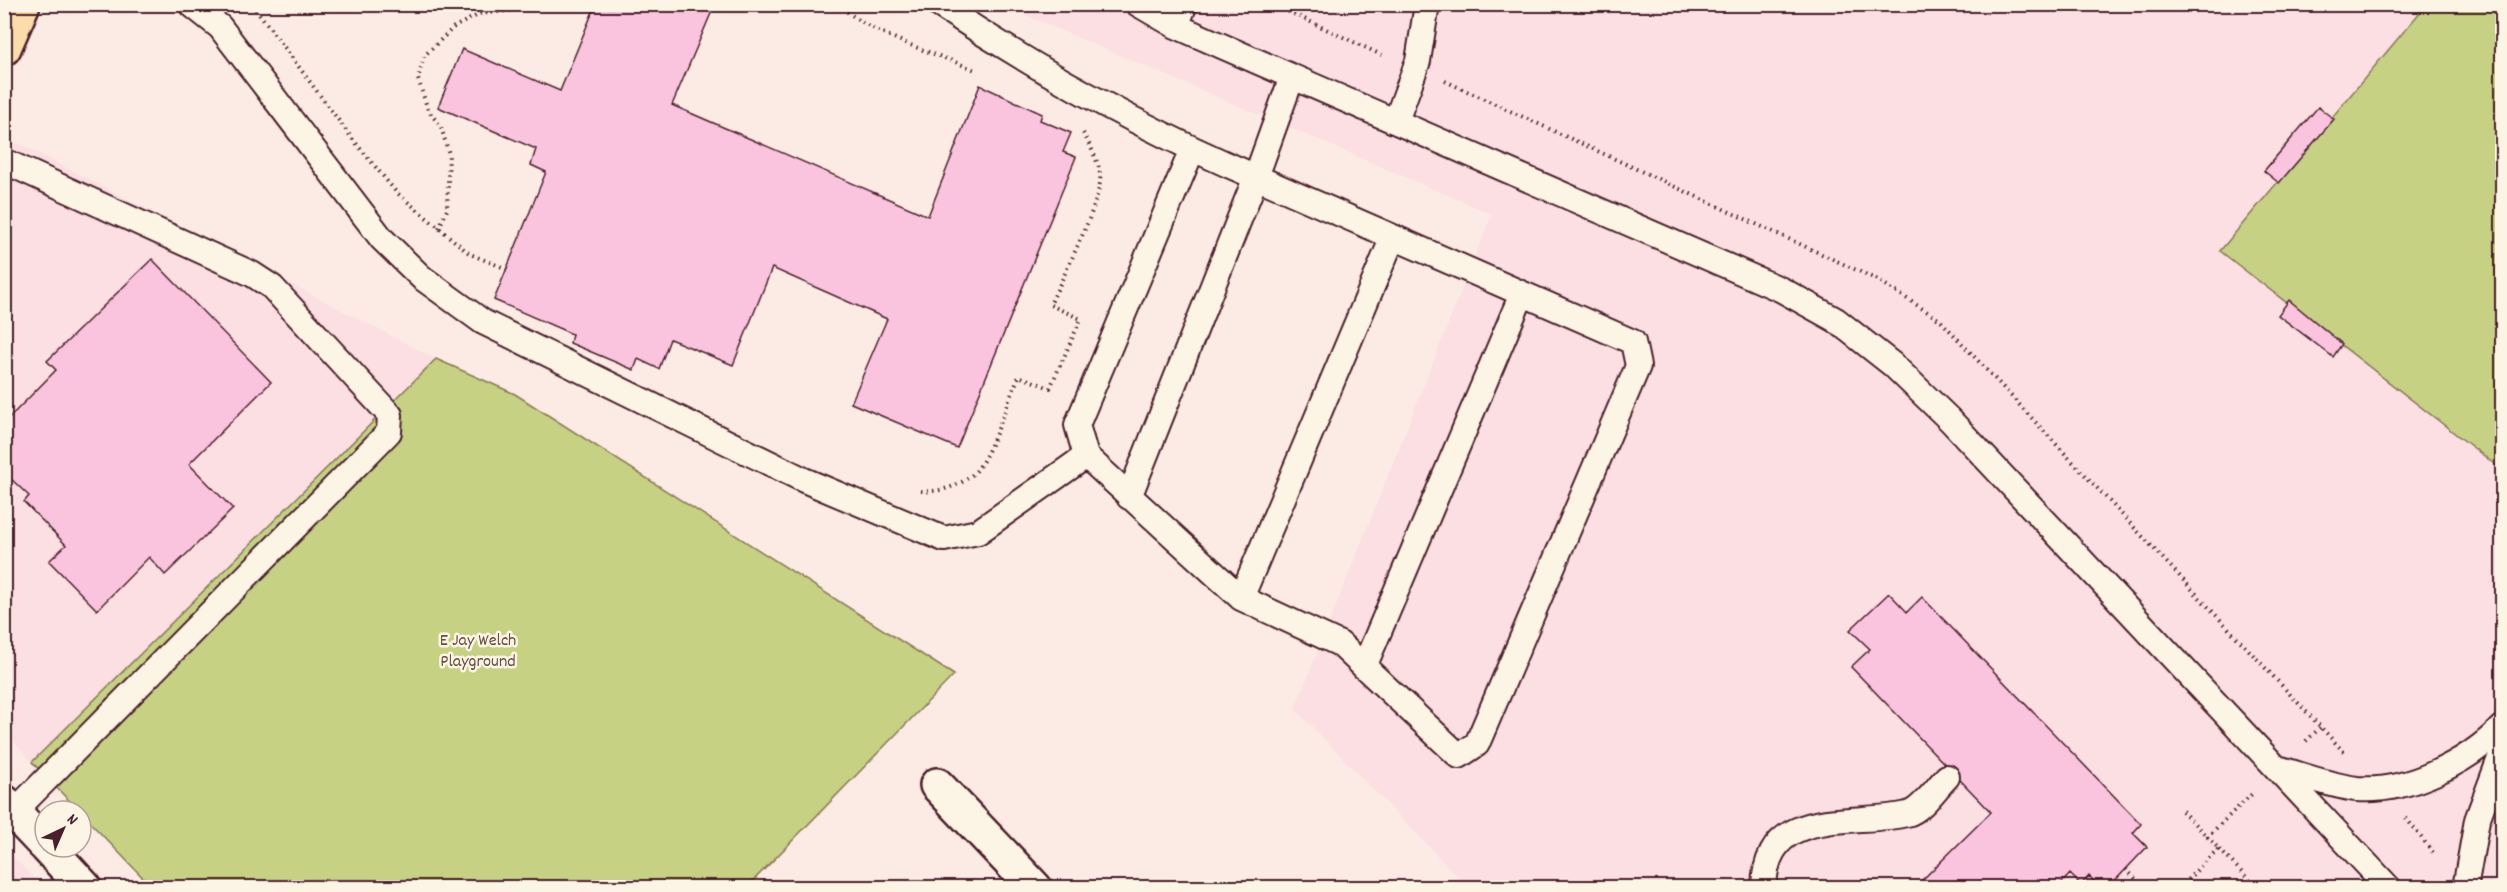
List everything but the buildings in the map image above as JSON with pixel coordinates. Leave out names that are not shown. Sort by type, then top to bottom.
[{"type":"main road","points":[[4,48],[23,4]]},
{"type":"street","points":[[938,785],[1035,888]]},
{"type":"street","points":[[9,807],[33,832]]},
{"type":"street","points":[[58,859],[85,888]]},
{"type":"lane","points":[[191,4],[220,27],[382,238],[421,277],[483,322],[804,480],[944,538],[978,532],[1086,456]]},
{"type":"lane","points":[[938,4],[1018,54],[1192,150],[1633,342],[1638,366],[1477,744],[1459,756],[1340,644],[1241,598],[1086,456],[1077,426],[1192,150]]},
{"type":"lane","points":[[1138,4],[1181,15],[1292,76],[1782,290],[1836,320],[1893,365],[1950,420],[2279,768],[2389,888]]},
{"type":"lane","points":[[1396,121],[1418,61],[1427,4]]},
{"type":"lane","points":[[1129,497],[1256,177],[1292,76]]},
{"type":"lane","points":[[4,161],[252,274],[272,287],[390,415],[389,432],[9,807]]},
{"type":"lane","points":[[1241,598],[1393,237]]},
{"type":"lane","points":[[1364,667],[1522,294]]},
{"type":"lane","points":[[2279,768],[2357,789],[2390,787],[2429,775],[2476,749],[2502,727]]},
{"type":"lane","points":[[2464,888],[2476,820],[2502,753]]},
{"type":"lane","points":[[1764,888],[1765,871],[1770,855],[1794,831],[1832,821],[1909,814],[1947,777]]},
{"type":"path","points":[[252,4],[396,192],[470,254],[507,269]]},
{"type":"path","points":[[439,228],[447,210],[449,154],[441,127],[428,110],[418,79],[424,56],[454,27],[480,14],[568,4]]},
{"type":"path","points":[[838,4],[849,15],[870,26],[986,75]]},
{"type":"path","points":[[912,490],[929,492],[963,483],[979,467],[1019,376],[1050,388],[1081,319],[1050,305],[1096,200],[1101,176],[1088,141],[1075,122]]},
{"type":"path","points":[[2390,787],[2399,808],[2442,863]]},
{"type":"path","points":[[2182,811],[2257,888]]},
{"type":"path","points":[[2179,888],[2219,848]]},
{"type":"path","points":[[2126,869],[2144,888]]},
{"type":"shaded area","points":[[1002,5],[2502,5],[2502,887],[1468,887],[1295,709],[1492,214]]},
{"type":"shaded area","points":[[17,142],[436,359],[32,762],[5,732],[4,173]]},
{"type":"shaded area","points":[[5,848],[42,887],[5,887]]},
{"type":"green space","points":[[2426,5],[2502,5],[2502,470],[2220,251]]},
{"type":"green space","name":"E Jay Welch Playground","points":[[436,359],[515,394],[954,675],[747,887],[152,887],[93,826],[93,799],[68,799],[32,762]]}]
